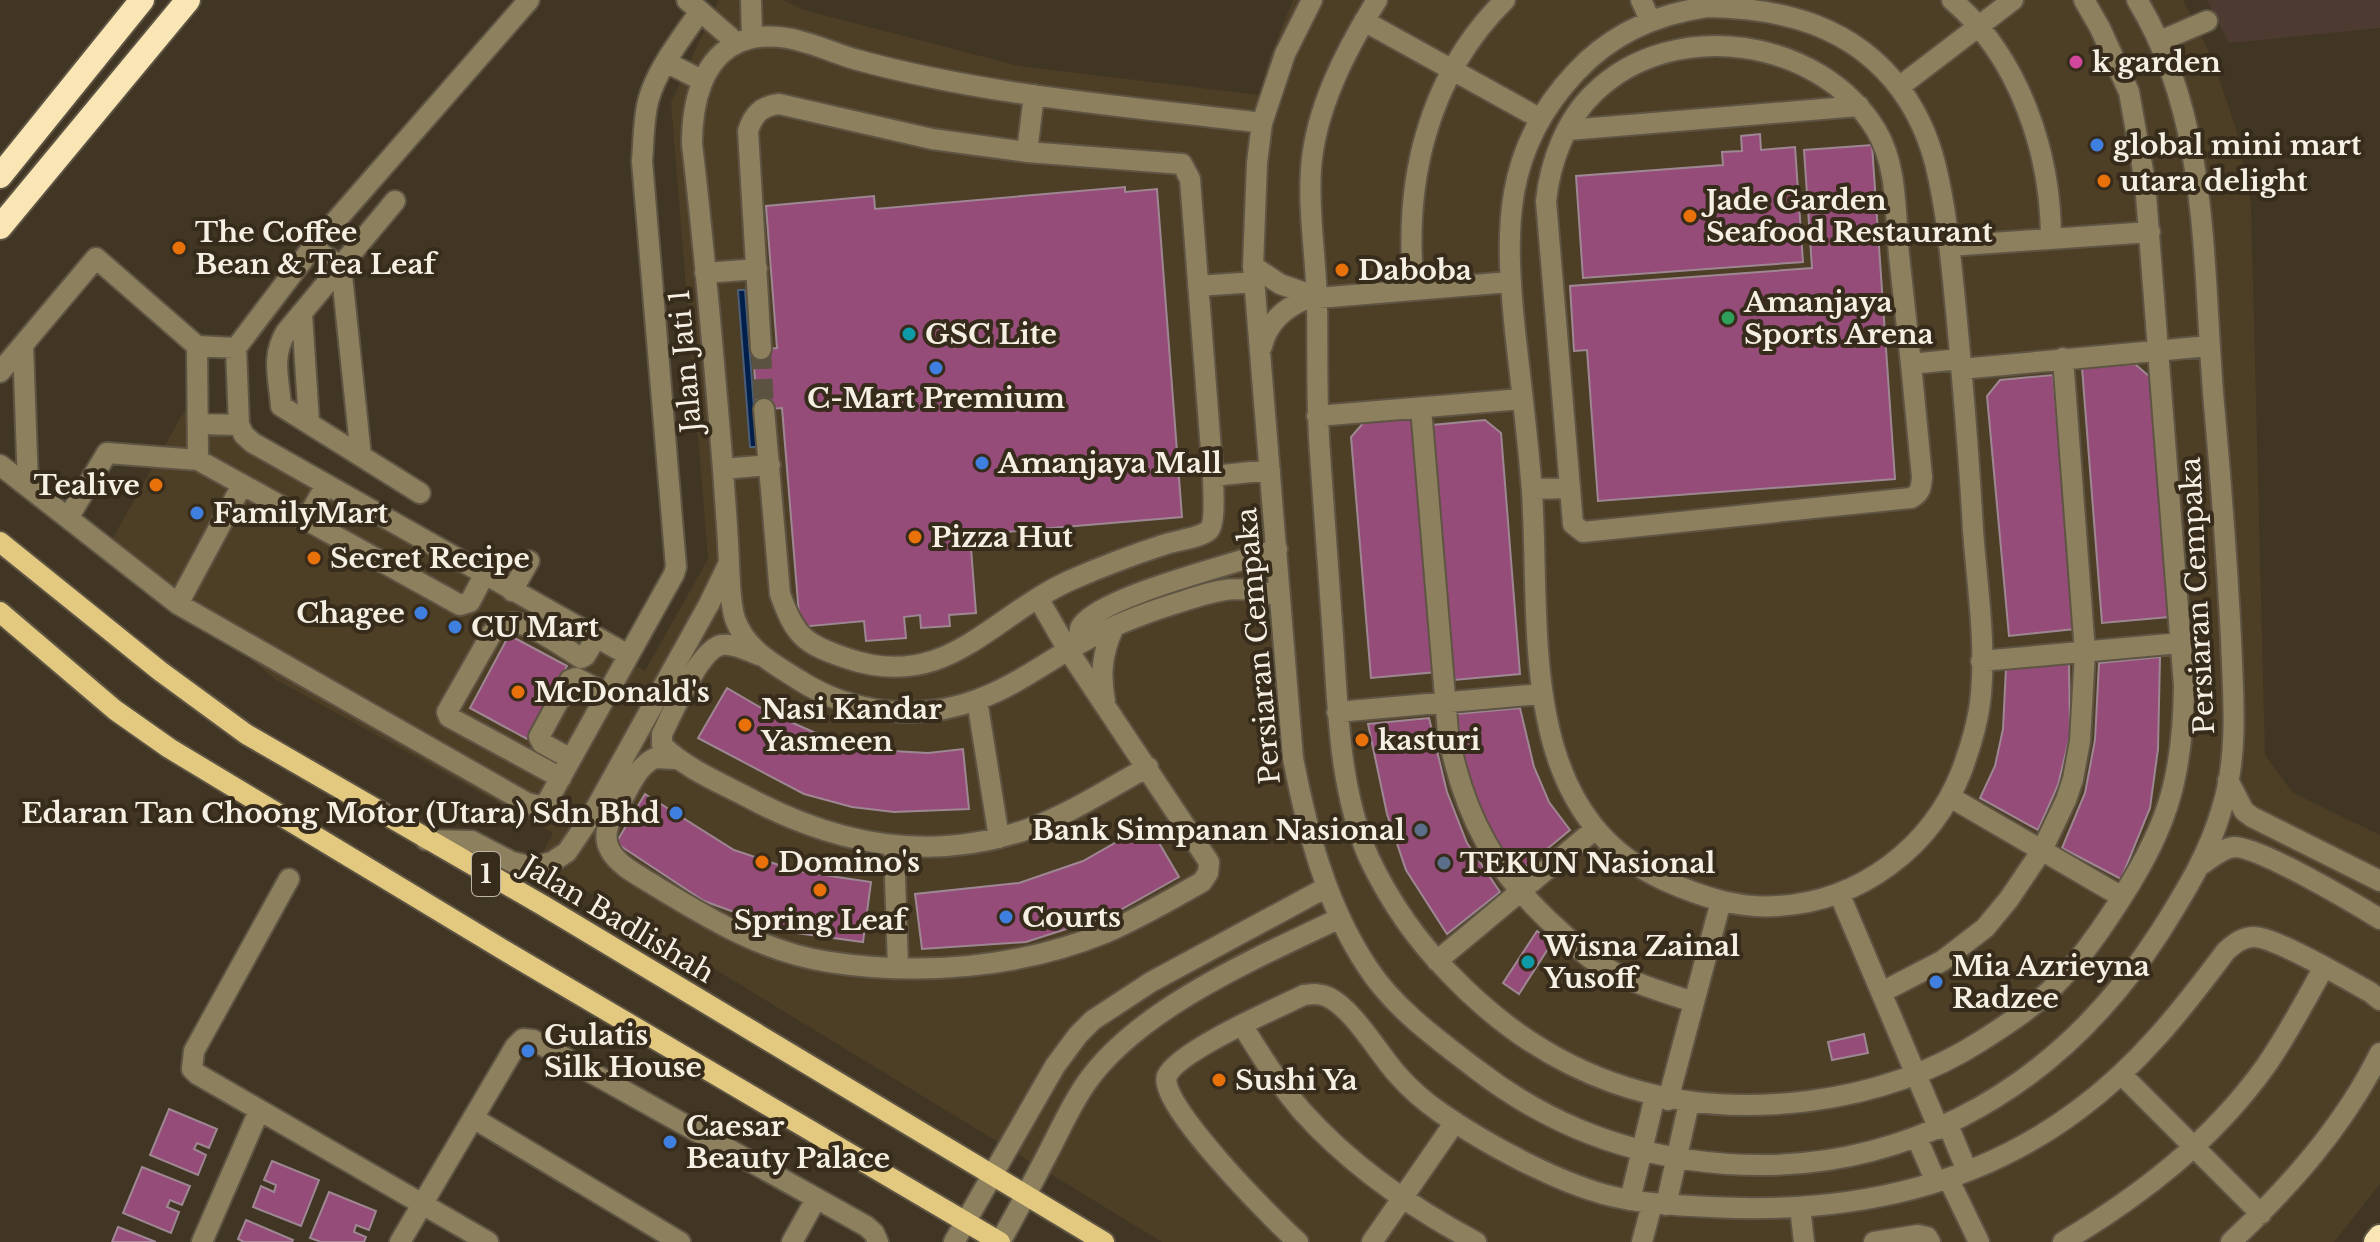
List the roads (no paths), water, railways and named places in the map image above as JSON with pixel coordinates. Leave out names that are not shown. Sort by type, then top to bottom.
[{"type":"highway","points":[[0,176],[142,0]]},
{"type":"highway","points":[[0,227],[188,0]]},
{"type":"highway","points":[[2376,1242],[2380,1237]]},
{"type":"main road","name":"Jalan Badlishah","points":[[0,542],[160,671],[246,734],[544,906],[1104,1242]]},
{"type":"main road","name":"1","points":[[0,612],[115,710],[169,748],[520,960],[1000,1242]]},
{"type":"street","points":[[529,0],[312,248],[236,348],[239,425],[253,443],[628,655]]},
{"type":"street","points":[[743,42],[751,0]]},
{"type":"street","name":"Persiaran Cempaka","points":[[1312,0],[1285,54],[1262,123],[1257,163],[1254,274],[1293,758],[1302,803],[1327,887],[1369,971],[1383,987],[1428,1033],[1526,1105],[1577,1131],[1642,1151],[1749,1166],[1816,1162],[1859,1155],[1917,1138],[1944,1127],[2023,1081],[2116,994],[2150,947],[2201,865],[2223,807],[2233,732],[2234,697],[2225,531],[2197,178],[2181,107],[2160,41],[2137,0]]},
{"type":"street","points":[[1377,0],[1342,63],[1323,110],[1311,166],[1317,297],[1317,416],[1337,712],[1349,797],[1367,854],[1389,895],[1437,961],[1466,992],[1523,1038],[1607,1082],[1671,1100],[1768,1107],[1850,1096],[1918,1075],[1968,1049],[2040,999],[2081,956],[2122,897],[2154,842],[2176,783],[2183,735],[2184,686],[2150,232],[2138,133],[2129,92],[2084,0]]},
{"type":"street","points":[[1414,289],[1411,237],[1416,170],[1427,128],[1451,69],[1487,18],[1505,0]]},
{"type":"street","points":[[1641,0],[1650,20]]},
{"type":"street","points":[[1952,0],[1994,45],[2014,80],[2033,130],[2047,182],[2051,239]]},
{"type":"street","points":[[1899,87],[2013,0]]},
{"type":"street","points":[[0,465],[178,604],[527,803],[540,806],[547,802],[566,769],[676,567],[642,161],[649,95],[694,5],[730,37],[743,42],[795,39],[932,79],[1262,123]]},
{"type":"street","points":[[1774,6],[1854,45],[1879,64],[1915,110],[1928,139],[1944,201],[1960,364],[1981,661],[1980,699],[1974,736],[1950,797],[1934,822],[1903,855],[1885,871],[1839,893],[1803,904],[1772,907],[1721,901],[1695,894],[1656,877],[1622,857],[1594,830],[1571,792],[1550,740],[1541,694],[1532,489],[1510,282],[1510,212],[1516,174],[1539,118],[1560,89],[1588,59],[1618,37],[1650,20],[1676,11],[1707,7],[1774,6]]},
{"type":"street","points":[[1364,21],[1539,118]]},
{"type":"street","points":[[2160,41],[2207,21]]},
{"type":"street","name":"Jalan Jati 1","points":[[743,42],[718,57],[703,81],[694,113],[692,135],[734,617],[743,637],[760,655],[809,686],[868,709],[900,713],[936,710],[977,700],[1074,646],[1144,614],[1215,590],[1237,587],[1279,596]]},
{"type":"street","points":[[1687,48],[1753,49],[1782,56],[1827,77],[1859,106],[1883,141],[1892,176],[1922,477],[1918,494],[1911,498],[1583,532],[1573,524],[1546,201],[1549,176],[1568,130],[1595,91],[1634,64],[1687,48]]},
{"type":"street","points":[[666,62],[703,81]]},
{"type":"street","points":[[1027,152],[1034,95]]},
{"type":"street","points":[[761,349],[748,131],[756,113],[769,105],[779,104],[932,139],[1027,152],[1182,164],[1190,179],[1213,476],[1213,522],[1205,532],[1113,563],[1038,598],[950,656],[908,668],[867,666],[806,641],[798,633],[780,594],[764,409]]},
{"type":"street","points":[[1568,130],[1859,106]]},
{"type":"street","points":[[395,201],[277,348],[277,362],[281,406],[420,493]]},
{"type":"street","points":[[1949,246],[2150,232]]},
{"type":"street","points":[[312,248],[341,266]]},
{"type":"street","points":[[0,372],[96,258],[197,346],[236,348]]},
{"type":"street","points":[[341,266],[361,456]]},
{"type":"street","points":[[705,273],[757,269]]},
{"type":"street","points":[[1198,286],[1254,274],[1317,297]]},
{"type":"street","points":[[1260,353],[1269,327],[1295,303],[1317,297],[1510,282]]},
{"type":"street","points":[[302,314],[309,422]]},
{"type":"street","points":[[23,345],[28,486]]},
{"type":"street","points":[[197,346],[198,460]]},
{"type":"street","points":[[1911,364],[2063,358],[2209,346]]},
{"type":"street","points":[[1882,992],[1942,961],[1985,928],[2042,850],[2066,800],[2077,764],[2085,652],[2063,358]]},
{"type":"street","points":[[1317,416],[1522,399]]},
{"type":"street","points":[[1421,408],[1444,702],[1455,771],[1476,828],[1518,892],[1592,959],[1643,986],[1694,1002]]},
{"type":"street","points":[[198,424],[239,425]]},
{"type":"street","points":[[68,518],[107,453],[198,460],[460,605],[470,602],[484,575]]},
{"type":"street","points":[[723,469],[770,465]]},
{"type":"street","points":[[1213,476],[1270,470]]},
{"type":"street","points":[[178,604],[242,485]]},
{"type":"street","points":[[306,520],[326,485]]},
{"type":"street","points":[[1532,489],[1570,488]]},
{"type":"street","points":[[1074,646],[1082,625],[1098,612],[1127,598],[1277,549]]},
{"type":"street","points":[[512,591],[529,561]]},
{"type":"street","points":[[729,562],[601,818],[608,848],[618,862],[726,928],[765,945],[831,963],[898,967],[969,966],[1050,952],[1117,927],[1202,882],[1208,873],[1209,862],[1106,705],[1074,646],[1038,598]]},
{"type":"street","points":[[1106,705],[1101,668],[1104,649],[1113,629]]},
{"type":"street","points":[[566,769],[469,716],[462,703],[501,636],[517,634],[559,655],[566,649],[581,658],[596,638]]},
{"type":"street","points":[[1981,661],[2180,643]]},
{"type":"street","points":[[760,655],[736,646],[723,645],[711,649],[701,660],[662,734],[662,745],[675,759],[801,823],[894,847],[954,846],[999,838],[1031,828],[1148,767]]},
{"type":"street","points":[[566,769],[539,737],[570,680],[576,678],[607,694]]},
{"type":"street","points":[[1337,712],[1541,694]]},
{"type":"street","points":[[977,700],[999,838]]},
{"type":"street","points":[[426,840],[472,841],[512,862],[533,867],[552,862],[567,852],[601,818],[643,765],[655,758],[675,759]]},
{"type":"street","points":[[2228,780],[2244,811],[2252,817],[2380,881]]},
{"type":"street","points":[[1950,797],[2122,897]]},
{"type":"street","points":[[1437,961],[1594,830]]},
{"type":"street","points":[[894,847],[898,967]]},
{"type":"street","points":[[2201,865],[2228,848],[2252,851],[2348,899],[2380,919]]},
{"type":"street","points":[[289,879],[194,1051],[191,1061],[197,1074],[488,1242]]},
{"type":"street","points":[[954,1242],[1055,1066],[1093,1020],[1151,982],[1327,887]]},
{"type":"street","points":[[1839,893],[1918,1075],[1944,1127],[1950,1177]]},
{"type":"street","points":[[1630,1200],[1642,1151],[1671,1100],[1721,901]]},
{"type":"street","points":[[1000,1242],[1071,1108],[1087,1081],[1107,1057],[1158,1015],[1204,987],[1340,918]]},
{"type":"street","points":[[1298,1242],[1224,1167],[1172,1101],[1165,1085],[1173,1068],[1242,1025],[1304,995],[1315,993],[1339,1004],[1411,1089],[1455,1122],[1565,1180],[1630,1200],[1659,1205],[1733,1208],[1837,1205],[1877,1199],[1950,1177],[2024,1144],[2076,1112],[2122,1075],[2166,1029],[2236,942],[2257,937],[2267,940],[2324,967],[2380,1000]]},
{"type":"street","points":[[2063,1242],[2120,1207],[2193,1148],[2243,1096],[2265,1067],[2324,967]]},
{"type":"street","points":[[1242,1025],[1266,1065],[1302,1111],[1402,1198],[1439,1223],[1476,1242]]},
{"type":"street","points":[[400,1242],[515,1047],[523,1039],[533,1040],[866,1226],[878,1242]]},
{"type":"street","points":[[2231,1242],[2261,1214],[2330,1136],[2363,1088],[2380,1053]]},
{"type":"street","points":[[2122,1075],[2261,1214]]},
{"type":"street","points":[[1642,1242],[1677,1158],[1671,1100]]},
{"type":"street","points":[[202,1242],[259,1111]]},
{"type":"street","points":[[473,1118],[680,1242]]},
{"type":"street","points":[[1372,1242],[1455,1122]]},
{"type":"street","points":[[1917,1138],[1950,1177],[1979,1242]]},
{"type":"street","points":[[792,1242],[816,1199]]},
{"type":"street","points":[[1800,1207],[1804,1242]]},
{"type":"street","points":[[1874,1242],[1918,1235],[1927,1237],[1930,1242]]},
{"type":"water","points":[[738,290],[745,290],[757,447],[750,447]]},
{"type":"tunnel","points":[[761,349],[764,409]]},
{"type":"place","name":"k garden","points":[[2076,62]]},
{"type":"place","name":"global mini mart","points":[[2097,145]]},
{"type":"place","name":"utara delight","points":[[2104,181]]},
{"type":"place","name":"Jade Garden Seafood Restaurant","points":[[1690,216]]},
{"type":"place","name":"The Coffee Bean & Tea Leaf","points":[[179,248]]},
{"type":"place","name":"Daboba","points":[[1342,270]]},
{"type":"place","name":"Amanjaya Sports Arena","points":[[1728,318]]},
{"type":"place","name":"GSC Lite","points":[[909,334]]},
{"type":"place","name":"C-Mart Premium","points":[[936,368]]},
{"type":"place","name":"Amanjaya Mall","points":[[982,463]]},
{"type":"place","name":"Tealive","points":[[156,485]]},
{"type":"place","name":"FamilyMart","points":[[197,513]]},
{"type":"place","name":"Pizza Hut","points":[[915,537]]},
{"type":"place","name":"Secret Recipe","points":[[314,558]]},
{"type":"place","name":"Chagee","points":[[421,613]]},
{"type":"place","name":"CU Mart","points":[[455,627]]},
{"type":"place","name":"McDonald's","points":[[518,692]]},
{"type":"place","name":"Nasi Kandar Yasmeen","points":[[745,725]]},
{"type":"place","name":"kasturi","points":[[1362,740]]},
{"type":"place","name":"Edaran Tan Choong Motor (Utara) Sdn Bhd","points":[[676,813]]},
{"type":"place","name":"Bank Simpanan Nasional","points":[[1421,830]]},
{"type":"place","name":"Domino's","points":[[762,862]]},
{"type":"place","name":"TEKUN Nasional","points":[[1444,863]]},
{"type":"place","name":"Spring Leaf","points":[[820,890]]},
{"type":"place","name":"Courts","points":[[1006,917]]},
{"type":"place","name":"Wisna Zainal Yusoff","points":[[1528,962]]},
{"type":"place","name":"Mia Azrieyna Radzee","points":[[1936,982]]},
{"type":"place","name":"Gulatis Silk House","points":[[528,1051]]},
{"type":"place","name":"Sushi Ya","points":[[1219,1080]]},
{"type":"place","name":"Caesar Beauty Palace","points":[[670,1142]]}]
